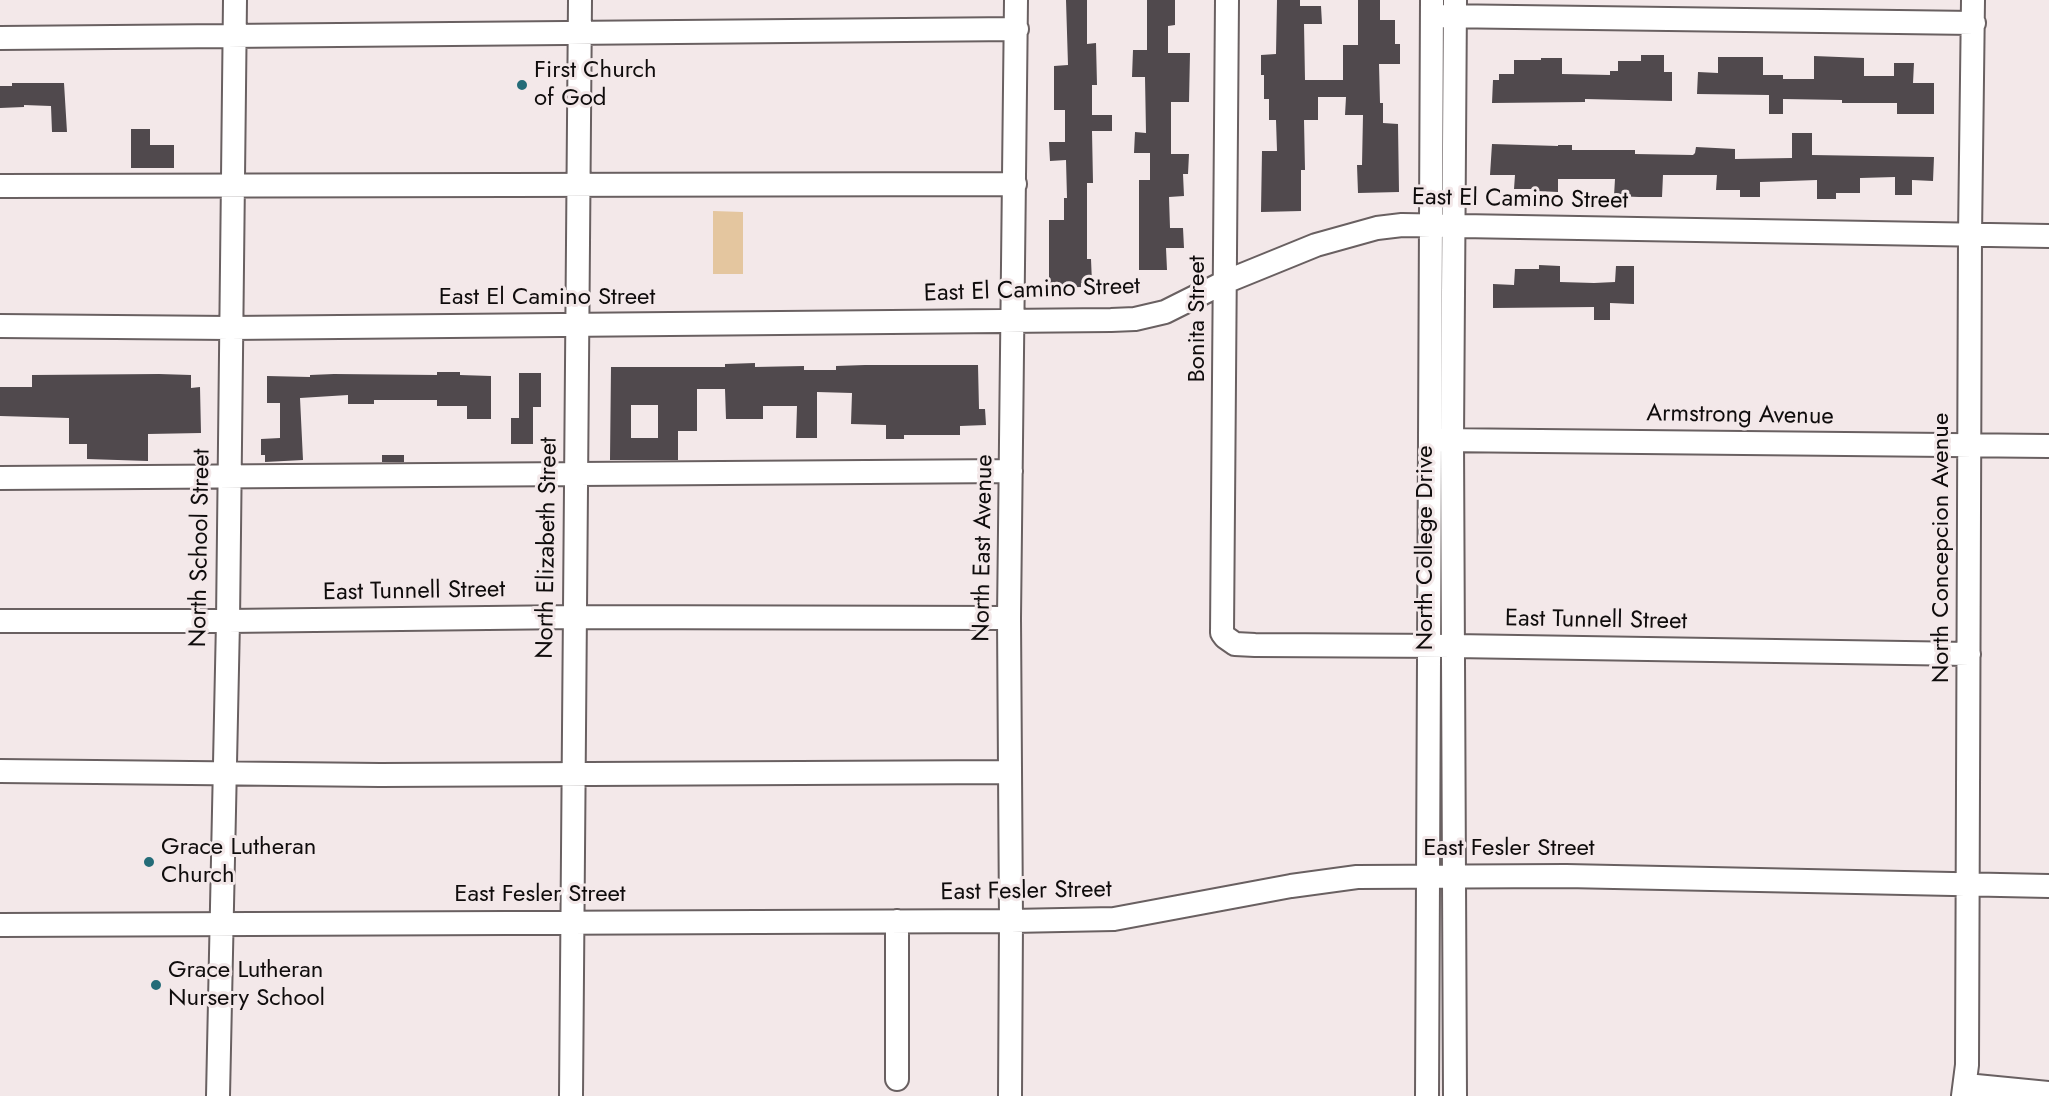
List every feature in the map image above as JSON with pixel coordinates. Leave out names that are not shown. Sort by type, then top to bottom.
[{"type":"street","name":"North School Street","points":[[218,1096],[228,621],[235,0]]},
{"type":"street","name":"North Elizabeth Street","points":[[571,1096],[580,0]]},
{"type":"street","name":"North East Avenue","points":[[1010,1096],[1009,618],[1016,0]]},
{"type":"street","name":"Bonita Street","points":[[1225,638],[1222,633],[1227,0]]},
{"type":"street","name":"North Concepcion Avenue","points":[[1965,1090],[1973,0]]},
{"type":"street","points":[[1432,8],[1974,23]]},
{"type":"street","name":"North College Drive","points":[[1432,8],[1442,225]]},
{"type":"street","name":"North College Drive","points":[[1427,1096],[1430,876],[1429,645],[1441,440],[1442,225],[1454,8]]},
{"type":"street","points":[[0,38],[1017,29]]},
{"type":"street","points":[[0,186],[1015,184]]},
{"type":"street","name":"East El Camino Street","points":[[0,326],[230,328],[1135,319],[1165,312],[1225,282],[1316,245],[1377,228],[1402,225],[2049,236]]},
{"type":"street","name":"North College Drive","points":[[1441,440],[1454,646],[1455,1096]]},
{"type":"street","name":"Armstrong Avenue","points":[[1441,440],[2049,446]]},
{"type":"street","points":[[0,478],[1011,471]]},
{"type":"street","name":"East Tunnell Street","points":[[0,621],[228,621],[574,616],[1009,618]]},
{"type":"street","name":"East Tunnell Street","points":[[1225,638],[1235,644],[1255,645],[1429,645],[1969,654]]},
{"type":"street","points":[[0,771],[380,775],[1010,771]]},
{"type":"street","name":"East Fesler Street","points":[[0,925],[1114,919],[1291,886],[1357,877],[1566,876],[2049,886]]},
{"type":"street","points":[[897,921],[897,1079]]},
{"type":"street","points":[[1965,1090],[2049,1093]]},
{"type":"shaded area","points":[[713,211],[743,212],[743,274],[713,274]]},
{"type":"building","points":[[1066,0],[1087,0],[1087,44],[1096,43],[1097,85],[1092,85],[1092,115],[1112,115],[1112,131],[1092,131],[1093,183],[1087,183],[1087,259],[1091,259],[1092,283],[1081,283],[1081,287],[1049,288],[1049,220],[1064,220],[1064,198],[1067,198],[1066,160],[1050,161],[1049,142],[1065,142],[1065,110],[1054,110],[1054,66],[1068,65]]},
{"type":"building","points":[[1147,0],[1175,0],[1175,25],[1168,26],[1168,53],[1190,53],[1189,102],[1171,102],[1171,154],[1189,154],[1188,174],[1183,174],[1184,196],[1169,197],[1170,228],[1183,228],[1184,248],[1166,248],[1167,270],[1139,270],[1139,180],[1150,180],[1150,153],[1134,153],[1135,132],[1146,133],[1145,77],[1132,77],[1133,50],[1147,50]]},
{"type":"building","points":[[1277,0],[1300,0],[1300,6],[1321,6],[1322,24],[1304,24],[1305,80],[1343,80],[1343,45],[1358,45],[1358,0],[1380,0],[1380,20],[1395,20],[1395,44],[1400,44],[1400,64],[1379,64],[1383,123],[1398,124],[1399,192],[1358,193],[1357,165],[1362,165],[1363,115],[1345,115],[1346,97],[1318,97],[1318,120],[1304,120],[1305,170],[1301,170],[1301,211],[1261,212],[1262,151],[1277,151],[1276,120],[1269,120],[1269,99],[1264,99],[1261,55],[1276,54]]},
{"type":"building","points":[[1641,55],[1664,55],[1664,72],[1672,72],[1672,101],[1585,99],[1585,102],[1492,103],[1493,80],[1499,80],[1499,74],[1514,74],[1514,60],[1562,58],[1562,74],[1610,75],[1610,71],[1618,71],[1618,61],[1641,61]]},
{"type":"building","points":[[1814,56],[1864,58],[1864,76],[1894,76],[1894,63],[1914,63],[1913,83],[1934,83],[1934,114],[1897,114],[1897,103],[1842,103],[1842,100],[1783,99],[1783,114],[1769,114],[1769,95],[1697,94],[1698,72],[1718,73],[1718,57],[1763,57],[1763,75],[1783,75],[1783,79],[1814,79]]},
{"type":"building","points":[[12,83],[64,83],[67,132],[52,132],[51,106],[24,105],[24,107],[0,108],[0,86],[12,86]]},
{"type":"building","points":[[131,129],[150,129],[150,145],[174,145],[174,168],[131,168]]},
{"type":"building","points":[[1792,133],[1812,133],[1812,155],[1934,157],[1933,181],[1912,180],[1912,195],[1895,195],[1895,177],[1860,178],[1860,193],[1836,193],[1836,199],[1817,199],[1817,180],[1760,182],[1760,197],[1740,197],[1740,190],[1716,190],[1717,175],[1663,175],[1662,197],[1639,197],[1614,196],[1615,179],[1558,179],[1558,192],[1514,189],[1515,175],[1490,175],[1492,144],[1572,145],[1572,150],[1635,150],[1635,154],[1693,155],[1696,147],[1735,149],[1735,159],[1792,158]]},
{"type":"building","points":[[1539,265],[1560,266],[1560,282],[1594,283],[1615,282],[1616,266],[1634,266],[1634,304],[1610,303],[1610,320],[1594,320],[1594,307],[1493,308],[1493,284],[1514,285],[1515,269],[1539,269]]},
{"type":"building","points":[[755,363],[755,367],[804,366],[804,370],[836,370],[836,366],[865,365],[978,365],[979,409],[985,409],[986,425],[960,426],[960,435],[904,435],[904,439],[886,439],[886,425],[851,424],[852,393],[817,392],[817,438],[796,438],[797,406],[763,406],[763,419],[726,419],[725,389],[697,389],[697,431],[678,431],[678,460],[610,460],[611,367],[725,367],[725,364]],"holes":[[[631,405],[658,405],[658,438],[631,438]]]},
{"type":"building","points":[[437,372],[491,376],[491,419],[467,419],[467,406],[437,406],[437,400],[374,400],[374,404],[348,404],[348,395],[300,398],[303,460],[265,462],[265,455],[261,455],[261,439],[280,438],[280,403],[267,403],[267,376],[437,375]]},
{"type":"building","points":[[519,373],[541,373],[541,407],[533,407],[533,444],[511,444],[511,418],[519,418]]},
{"type":"building","points":[[32,375],[191,375],[191,388],[200,387],[201,433],[148,434],[148,461],[87,459],[87,444],[69,444],[69,418],[0,416],[0,387],[32,387]]},
{"type":"building","points":[[382,455],[404,455],[404,462],[382,462]]},
{"type":"place","name":"First Church of God","points":[[522,85]]},
{"type":"place","name":"Grace Lutheran Church","points":[[149,862]]},
{"type":"place","name":"Grace Lutheran Nursery School","points":[[156,985]]}]
